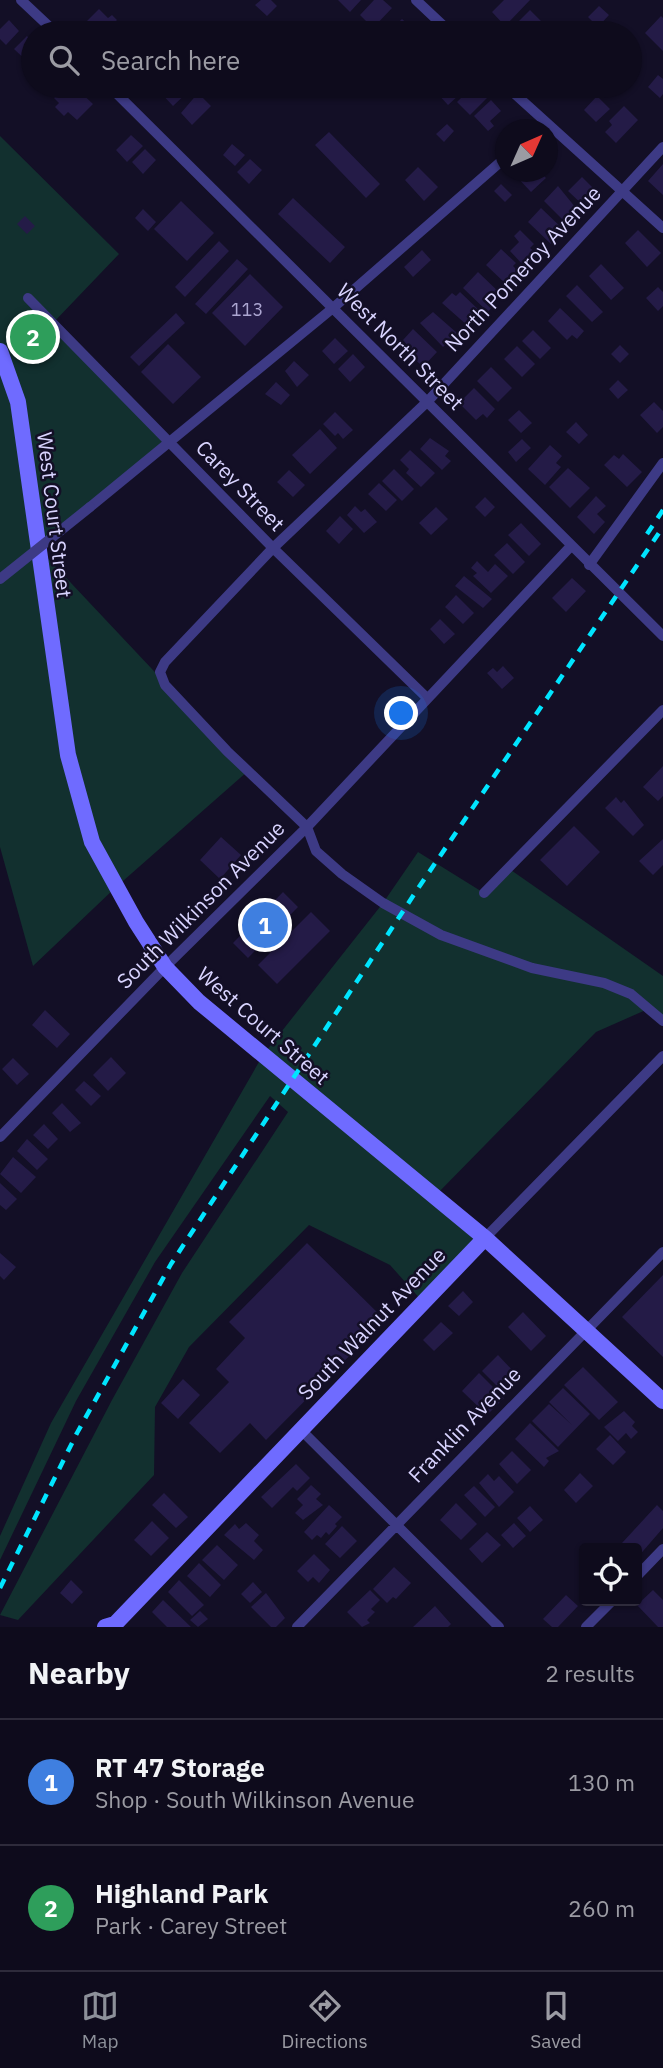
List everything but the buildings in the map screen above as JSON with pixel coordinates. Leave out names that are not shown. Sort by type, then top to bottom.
[{"type":"main road","name":"West Court Street","points":[[0,351],[18,402],[68,755],[92,842],[115,888],[165,967],[228,1027],[485,1237],[663,1401]]},
{"type":"main road","name":"South Walnut Avenue","points":[[113,1626],[485,1237]]},
{"type":"street","points":[[21,0],[44,21]]},
{"type":"street","points":[[416,0],[438,21]]},
{"type":"street","name":"West North Street","points":[[121,98],[663,636]]},
{"type":"street","points":[[516,98],[535,119]]},
{"type":"street","points":[[558,140],[663,228]]},
{"type":"street","name":"North Pomeroy Avenue","points":[[307,827],[227,751],[164,685],[160,672],[165,662],[273,548],[428,401],[663,147]]},
{"type":"street","points":[[0,579],[171,444],[247,376],[333,308],[495,168]]},
{"type":"street","name":"Carey Street","points":[[28,298],[273,548],[428,698]]},
{"type":"street","points":[[589,565],[663,463]]},
{"type":"street","name":"South Wilkinson Avenue","points":[[0,1137],[165,967],[307,827],[571,546]]},
{"type":"street","points":[[484,894],[663,710]]},
{"type":"street","points":[[307,827],[316,851],[342,874],[383,903],[441,935],[532,968],[604,983],[631,994],[663,1021]]},
{"type":"street","name":"South Walnut Avenue","points":[[485,1237],[663,1056]]},
{"type":"street","name":"Franklin Avenue","points":[[297,1627],[663,1252]]},
{"type":"street","points":[[300,1429],[499,1627]]},
{"type":"street","points":[[642,1571],[663,1549]]},
{"type":"street","points":[[586,1627],[607,1606]]},
{"type":"green space","points":[[0,136],[119,254],[53,323],[171,444],[39,549],[248,771],[115,888],[33,966],[0,847]]},
{"type":"green space","points":[[418,852],[484,893],[508,868],[663,976],[663,1021],[648,1009],[596,1032],[435,1196],[485,1238],[423,1302],[390,1265],[309,1225],[189,1347],[155,1407],[154,1475],[18,1620],[0,1615],[112,1400],[182,1273],[288,1112],[270,1096],[155,1262],[76,1401],[0,1560],[0,1536],[51,1423],[263,1055],[383,903]]},
{"type":"railway","points":[[647,534],[663,510]]},
{"type":"railway","points":[[0,1588],[77,1433],[171,1264],[417,890],[663,527]]},
{"type":"place","name":"Highland Park","points":[[33,337]]},
{"type":"place","name":"RT 47 Storage","points":[[265,925]]}]
